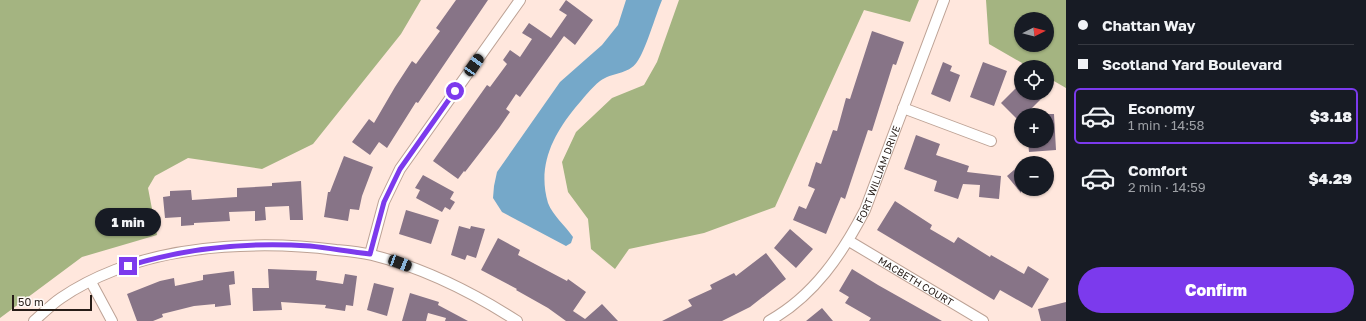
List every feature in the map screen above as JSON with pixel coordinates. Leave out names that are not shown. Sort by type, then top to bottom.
[{"type":"street","points":[[370,254],[384,202],[400,169],[520,0]]},
{"type":"street","name":"FORT WILLIAM DRIVE","points":[[769,321],[805,294],[832,266],[849,241],[865,210],[944,0]]},
{"type":"street","points":[[903,108],[991,141]]},
{"type":"street","name":"MACBETH COURT","points":[[849,241],[983,321]]},
{"type":"street","points":[[34,321],[61,298],[115,270],[155,258],[212,248],[264,245],[310,246],[370,254],[407,266],[465,289],[517,321]]},
{"type":"street","points":[[91,282],[112,321]]},
{"type":"green space","points":[[0,0],[421,0],[401,34],[313,144],[262,169],[188,158],[155,176],[148,188],[157,235],[82,257],[0,318]]},
{"type":"green space","points":[[679,0],[919,0],[910,22],[864,10],[775,207],[704,233],[629,249],[615,269],[591,249],[588,219],[568,192],[562,162],[576,132],[612,98],[644,85],[657,62]]},
{"type":"green space","points":[[986,0],[1066,0],[1066,88],[1054,81],[1054,60],[1017,60],[989,44]]},
{"type":"water","points":[[626,0],[662,0],[640,57],[629,69],[605,78],[587,94],[560,129],[549,152],[546,164],[544,176],[548,203],[550,208],[573,237],[571,243],[566,246],[502,212],[493,198],[497,172],[560,82],[602,45],[618,25]]},
{"type":"building","points":[[456,0],[488,0],[418,103],[416,102],[387,148],[379,142],[370,155],[352,142],[369,119],[374,123],[412,61],[416,64],[440,31],[436,28]]},
{"type":"building","points":[[566,0],[593,20],[575,45],[564,36],[520,97],[516,94],[506,109],[510,112],[465,172],[464,171],[458,179],[433,161],[487,85],[490,87],[507,64],[503,60],[510,50],[520,57],[532,39],[522,33],[529,23],[551,38],[567,15],[559,10]]},
{"type":"building","points":[[872,31],[904,42],[896,65],[893,64],[872,131],[868,130],[845,199],[841,197],[826,234],[793,220],[799,206],[806,209],[815,189],[808,186],[816,162],[821,164],[833,130],[837,131],[846,98],[850,99]]},
{"type":"building","points":[[943,62],[952,66],[950,71],[960,75],[950,102],[931,94]]},
{"type":"building","points":[[983,62],[1007,71],[994,106],[970,97]]},
{"type":"building","points":[[1014,90],[1014,100],[1040,100],[1032,108],[1014,108],[1014,116],[1001,103]]},
{"type":"building","points":[[1054,114],[1056,150],[1029,152],[1029,148],[1054,148]]},
{"type":"building","points":[[916,135],[940,144],[936,155],[969,166],[967,172],[1001,176],[999,199],[979,197],[980,185],[963,184],[958,199],[934,191],[937,181],[904,169]]},
{"type":"building","points":[[344,156],[373,167],[362,196],[359,210],[350,209],[348,221],[324,217],[328,192],[330,192]]},
{"type":"building","points":[[1014,170],[1014,184],[1007,176]]},
{"type":"building","points":[[423,175],[454,192],[450,199],[455,202],[450,210],[445,207],[442,212],[416,198],[420,190],[415,188]]},
{"type":"building","points":[[301,181],[303,220],[290,220],[289,206],[265,207],[266,220],[255,221],[255,211],[229,212],[230,221],[194,223],[194,225],[181,226],[181,217],[165,218],[163,197],[170,196],[170,191],[191,190],[192,200],[237,197],[237,188],[272,186],[272,183]]},
{"type":"building","points":[[895,201],[932,225],[930,229],[954,243],[958,237],[990,257],[991,255],[1024,274],[1028,266],[1049,279],[1032,308],[1000,290],[994,300],[877,230]]},
{"type":"building","points":[[406,210],[439,220],[431,244],[399,234]]},
{"type":"building","points":[[459,226],[470,229],[471,226],[485,229],[476,258],[467,255],[465,260],[451,255]]},
{"type":"building","points":[[790,229],[813,249],[796,268],[774,248]]},
{"type":"building","points":[[498,238],[520,250],[518,255],[567,281],[568,279],[586,292],[573,311],[585,319],[602,304],[618,321],[566,321],[548,308],[516,290],[517,289],[481,270]]},
{"type":"building","points":[[766,253],[786,279],[750,307],[722,321],[662,321],[692,306],[688,300],[712,289],[710,285],[734,273],[736,276]]},
{"type":"building","points":[[268,269],[317,271],[316,280],[343,284],[345,274],[357,276],[353,306],[346,305],[345,311],[325,308],[326,305],[281,302],[282,310],[253,311],[252,288],[269,288]]},
{"type":"building","points":[[852,269],[942,321],[869,321],[871,318],[845,303],[849,297],[839,291]]},
{"type":"building","points":[[234,271],[235,284],[229,285],[231,305],[215,307],[215,304],[194,306],[162,314],[163,317],[153,321],[137,321],[127,294],[160,281],[174,278],[175,286],[203,280],[203,275]]},
{"type":"building","points":[[374,283],[394,288],[387,316],[367,310]]},
{"type":"building","points":[[410,293],[439,302],[438,305],[468,321],[445,321],[446,318],[428,313],[426,321],[402,321]]},
{"type":"building","points":[[1066,302],[1066,321],[1041,321],[1038,309]]},
{"type":"building","points":[[822,308],[833,321],[806,321]]},
{"type":"route","points":[[128,266],[155,258],[212,248],[264,245],[310,246],[370,254],[384,202],[400,169],[455,91]]}]
